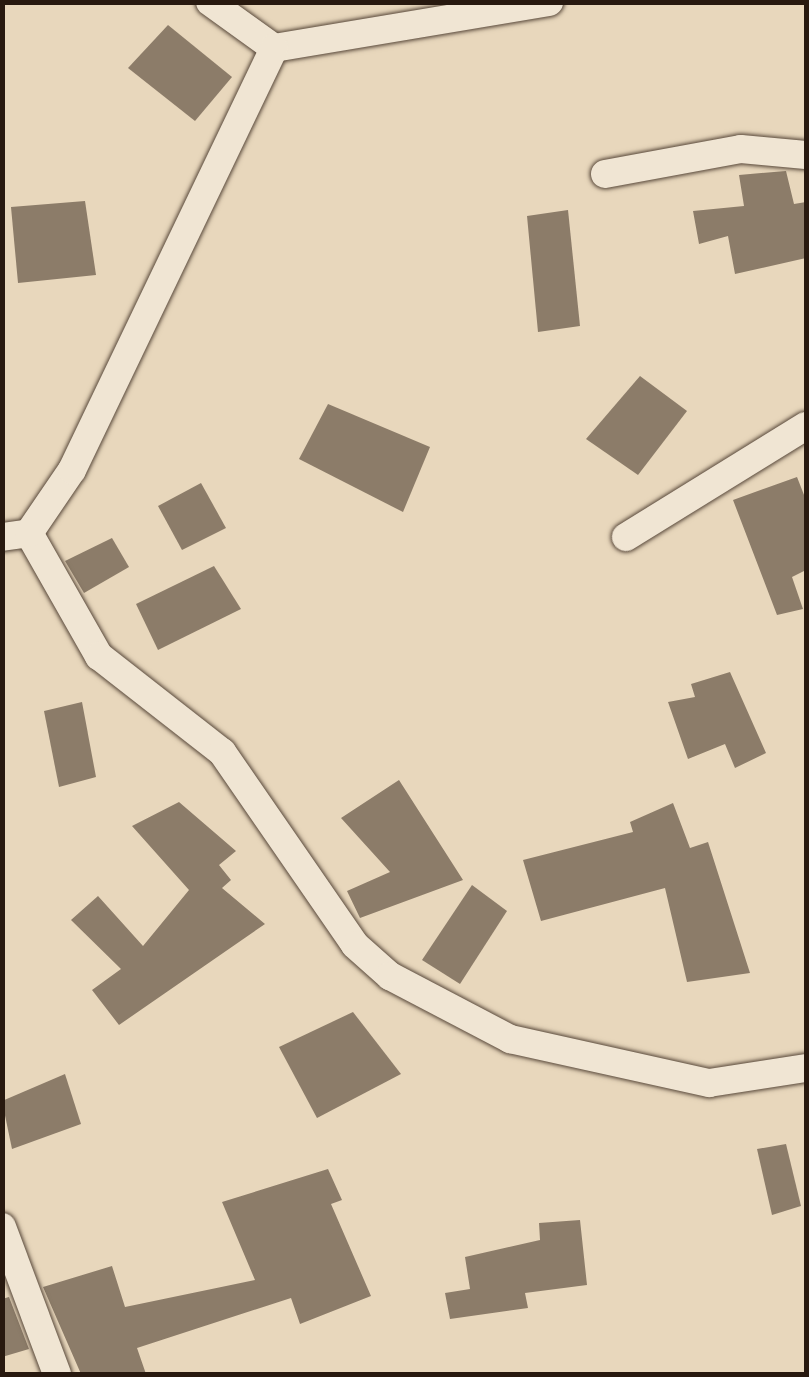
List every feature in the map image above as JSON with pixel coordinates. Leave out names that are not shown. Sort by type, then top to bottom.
[{"type":"street","points":[[210,2],[274,48],[549,2]]},
{"type":"street","points":[[274,48],[72,470],[16,535],[99,656],[222,752],[355,945],[390,976],[510,1039],[691,1080],[750,1084],[806,1068]]},
{"type":"street","points":[[604,174],[741,149],[806,155]]},
{"type":"street","points":[[626,536],[806,426]]},
{"type":"street","points":[[2,1227],[57,1374]]},
{"type":"building","points":[[168,25],[232,77],[195,121],[128,68]]},
{"type":"building","points":[[786,171],[794,204],[806,202],[806,258],[735,274],[728,236],[699,244],[693,211],[744,206],[739,175]]},
{"type":"building","points":[[85,201],[96,275],[18,283],[11,207]]},
{"type":"building","points":[[568,210],[580,326],[538,332],[527,216]]},
{"type":"building","points":[[640,376],[687,411],[638,475],[586,439]]},
{"type":"building","points":[[328,404],[430,447],[403,512],[299,459]]},
{"type":"building","points":[[797,477],[806,500],[806,570],[792,577],[803,609],[777,615],[733,500]]},
{"type":"building","points":[[201,483],[226,528],[182,550],[158,506]]},
{"type":"building","points":[[112,538],[129,567],[84,593],[65,561]]},
{"type":"building","points":[[214,566],[241,609],[158,650],[136,604]]},
{"type":"building","points":[[730,672],[766,753],[735,768],[725,744],[688,759],[668,702],[695,697],[691,684]]},
{"type":"building","points":[[82,702],[96,777],[59,787],[44,711]]},
{"type":"building","points":[[399,780],[463,880],[360,918],[347,891],[390,872],[341,818]]},
{"type":"building","points":[[179,802],[236,851],[219,865],[231,880],[222,888],[265,924],[119,1025],[92,990],[121,969],[71,920],[98,896],[143,946],[189,890],[132,826]]},
{"type":"building","points":[[673,803],[690,848],[708,842],[750,973],[687,982],[665,888],[541,921],[523,860],[633,832],[630,822]]},
{"type":"building","points":[[472,885],[507,911],[460,984],[422,960]]},
{"type":"building","points":[[353,1012],[401,1074],[317,1118],[279,1047]]},
{"type":"building","points":[[65,1074],[81,1124],[12,1149],[2,1101]]},
{"type":"building","points":[[786,1144],[801,1206],[772,1215],[757,1149]]},
{"type":"building","points":[[328,1169],[342,1200],[331,1204],[371,1296],[300,1324],[291,1298],[137,1348],[146,1374],[81,1374],[43,1287],[112,1266],[125,1307],[255,1280],[222,1202]]},
{"type":"building","points":[[580,1220],[587,1285],[525,1293],[528,1308],[450,1319],[445,1293],[470,1289],[465,1257],[540,1240],[539,1223]]},
{"type":"building","points":[[9,1297],[29,1349],[2,1357],[2,1299]]}]
